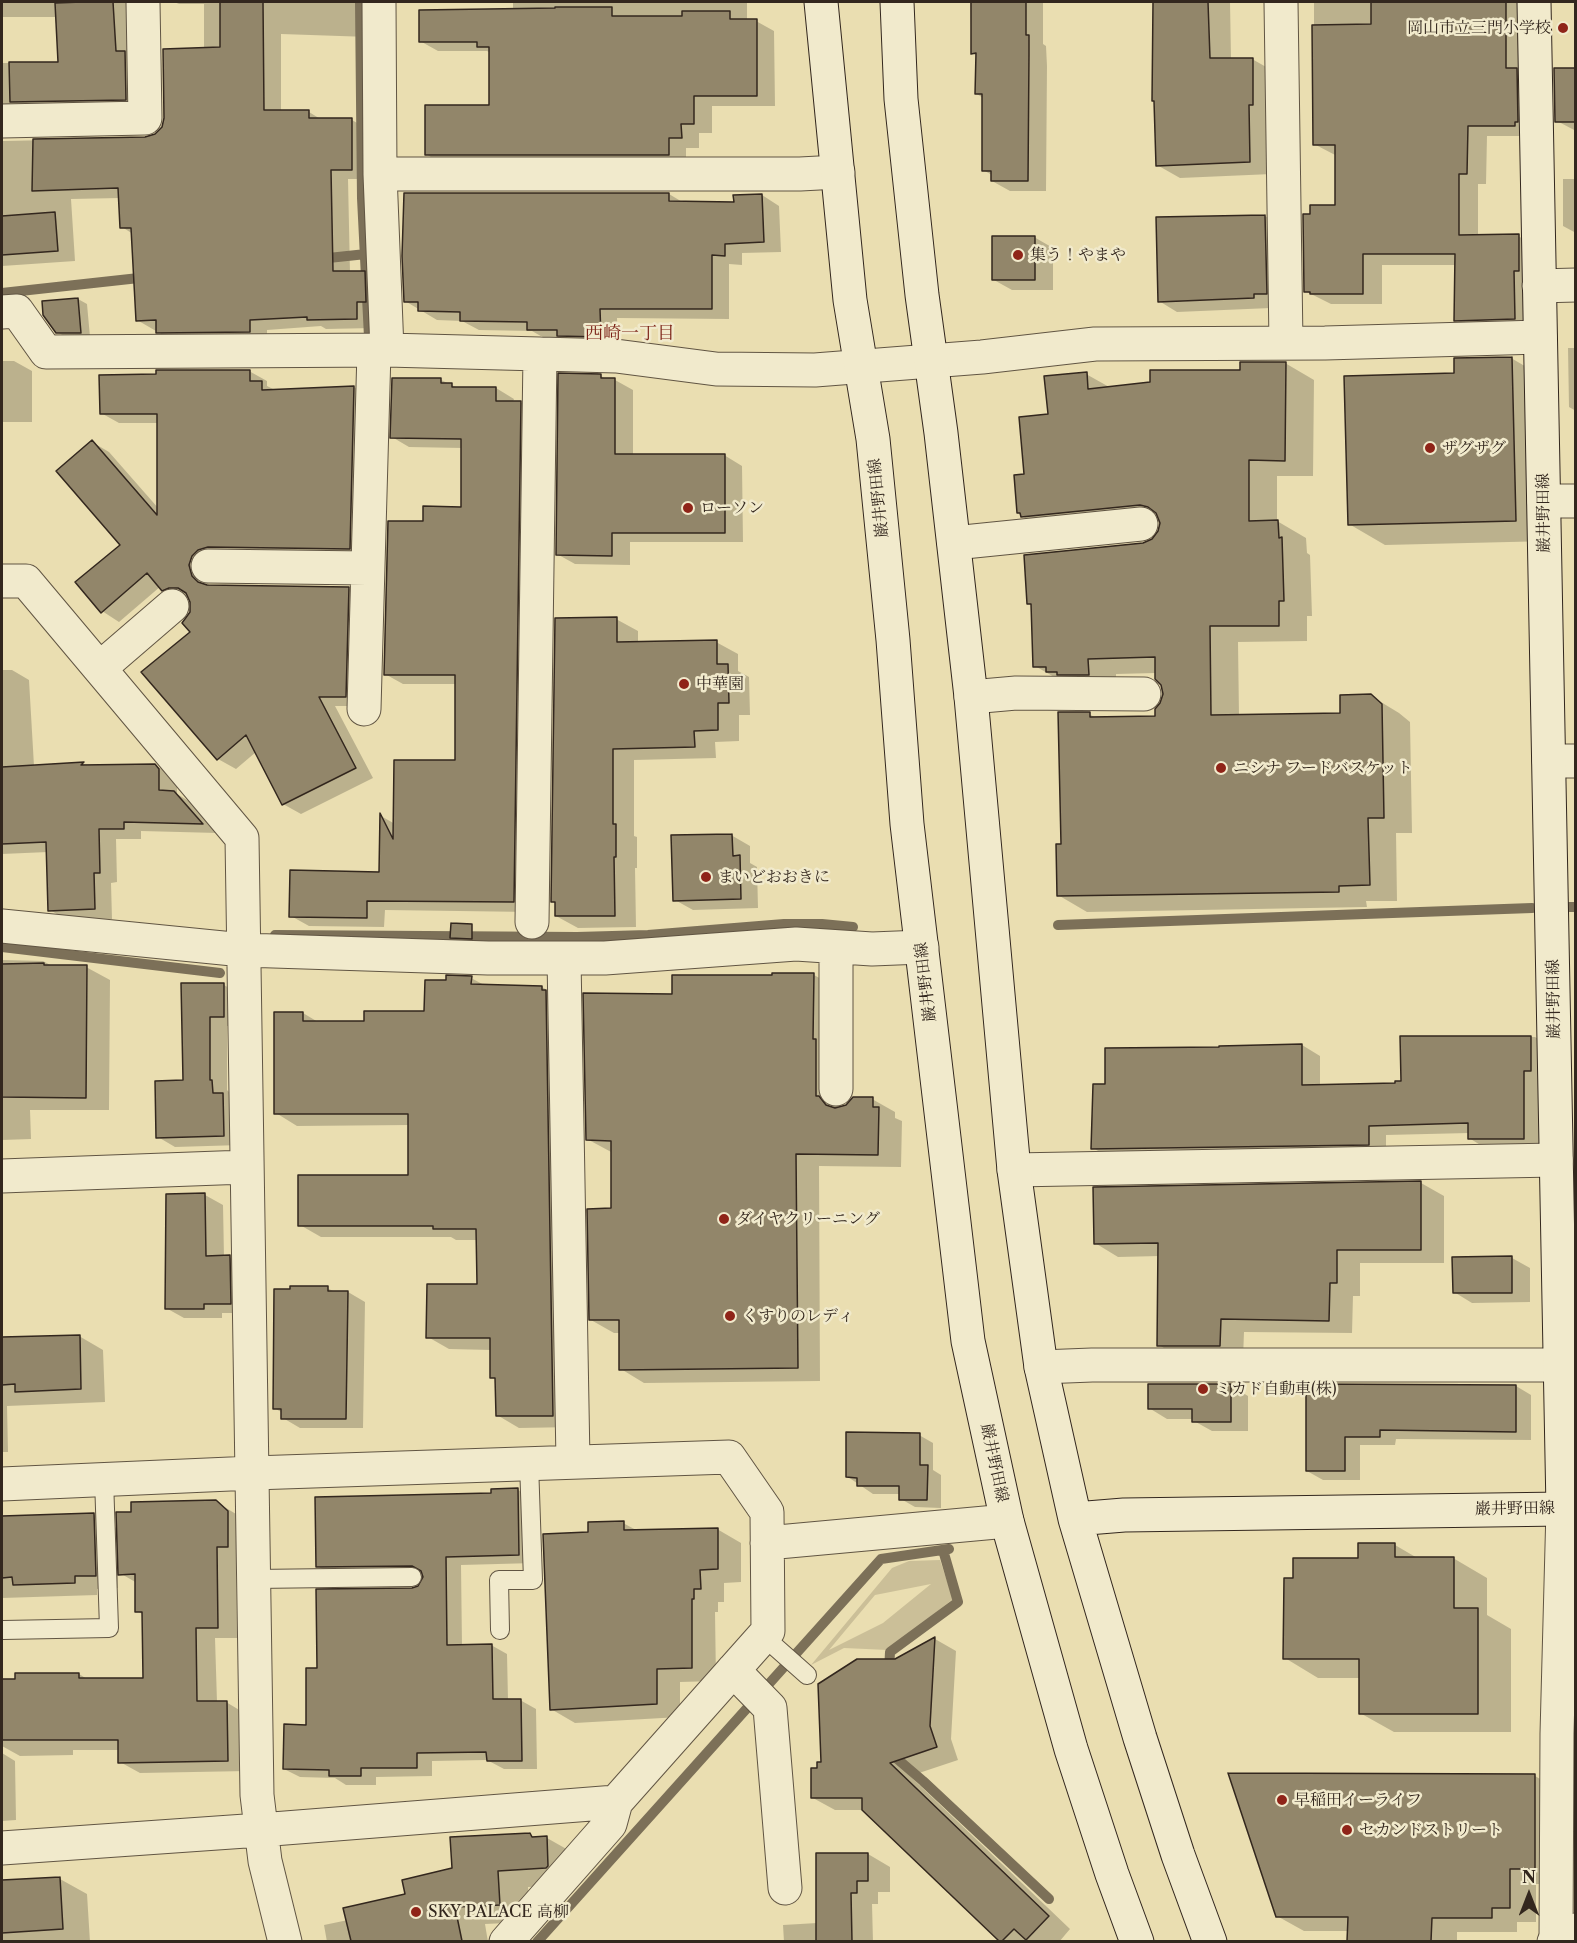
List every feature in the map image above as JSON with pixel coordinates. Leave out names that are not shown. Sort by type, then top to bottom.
[{"type":"street","points":[[2,121],[145,117],[143,2]]},
{"type":"street","points":[[364,709],[367,568],[380,351],[379,2]]},
{"type":"street","name":"巌井野田線","points":[[821,2],[850,300],[873,439],[893,640],[907,824],[968,1341],[1007,1521],[1071,1749],[1112,1874],[1137,1941]]},
{"type":"street","points":[[897,2],[901,99],[922,295],[932,362],[971,697],[1014,1170],[1041,1367],[1075,1519],[1140,1738],[1178,1855],[1210,1941]]},
{"type":"street","points":[[1281,2],[1286,343]]},
{"type":"street","name":"巌井野田線","points":[[1075,1519],[1124,1515],[1563,1509],[1560,1365],[1566,1199],[1556,1160],[1565,1102],[1560,501],[1540,337],[1534,2]]},
{"type":"street","points":[[380,174],[800,174],[838,172]]},
{"type":"street","points":[[1539,286],[1575,285]]},
{"type":"street","points":[[2,312],[17,311],[46,352],[380,351],[540,354],[616,356],[716,369],[815,370],[861,367],[932,362],[1095,344],[1286,343],[1540,337]]},
{"type":"street","points":[[532,922],[540,354]]},
{"type":"street","points":[[954,543],[1142,524]]},
{"type":"street","points":[[208,566],[367,568]]},
{"type":"street","points":[[2,582],[26,581],[242,838],[257,1796],[265,1861],[285,1941]]},
{"type":"street","points":[[100,668],[172,606]]},
{"type":"street","points":[[971,697],[1016,693],[1144,694]]},
{"type":"street","points":[[2,926],[243,950],[564,959],[796,944],[872,949],[922,947]]},
{"type":"street","points":[[836,947],[836,1089]]},
{"type":"street","points":[[564,959],[573,1461]]},
{"type":"street","points":[[1014,1170],[1556,1160]]},
{"type":"street","points":[[2,1176],[246,1167]]},
{"type":"street","points":[[1041,1367],[1092,1365],[1560,1365]]},
{"type":"street","points":[[2,1484],[729,1457],[767,1512],[768,1631],[771,1643],[750,1688],[616,1802],[610,1824],[506,1941]]},
{"type":"street","points":[[1560,1938],[1557,1734],[1563,1509]]},
{"type":"street","points":[[767,1543],[1007,1521]]},
{"type":"street","points":[[750,1688],[785,1888]]},
{"type":"street","points":[[2,1848],[616,1802]]},
{"type":"lane","points":[[500,1630],[499,1580],[533,1580],[529,1463]]},
{"type":"lane","points":[[3,1630],[109,1628],[105,1479]]},
{"type":"lane","points":[[255,1579],[412,1577]]},
{"type":"lane","points":[[771,1643],[803,1672]]},
{"type":"shaded area","points":[[940,1560],[953,1599],[888,1650],[844,1648],[811,1665],[892,1568],[909,1561]],"holes":[[[931,1584],[883,1623],[829,1650],[875,1595]]]},
{"type":"building","points":[[113,2],[116,51],[125,51],[126,100],[10,102],[9,62],[58,62],[55,3]]},
{"type":"building","points":[[220,2],[263,2],[264,110],[309,110],[309,118],[352,118],[352,170],[331,170],[333,271],[365,271],[366,302],[357,302],[357,319],[307,320],[307,317],[250,320],[250,332],[156,333],[156,320],[136,321],[131,228],[120,228],[118,188],[32,191],[33,139],[145,137],[155,134],[162,127],[164,118],[163,49],[220,47]]},
{"type":"building","points":[[971,2],[1026,2],[1026,35],[1029,35],[1028,181],[991,181],[991,171],[982,171],[982,94],[975,94],[976,53],[971,54]]},
{"type":"building","points":[[1153,2],[1208,2],[1210,58],[1253,58],[1253,105],[1249,105],[1250,162],[1156,166],[1154,101],[1152,101]]},
{"type":"building","points":[[1371,2],[1506,2],[1506,68],[1517,68],[1518,122],[1515,122],[1515,126],[1468,126],[1467,174],[1459,174],[1459,235],[1519,234],[1519,271],[1514,271],[1515,319],[1454,321],[1455,254],[1363,254],[1363,294],[1304,292],[1303,214],[1310,214],[1310,205],[1335,205],[1335,145],[1313,145],[1312,25],[1371,24]]},
{"type":"building","points":[[612,7],[612,16],[682,16],[682,11],[730,11],[730,19],[757,19],[757,96],[694,96],[694,124],[681,124],[682,138],[669,138],[669,155],[425,155],[425,105],[489,105],[489,47],[477,47],[477,42],[419,42],[419,10]]},
{"type":"building","points":[[1554,68],[1575,68],[1575,122],[1555,122]]},
{"type":"building","points":[[404,193],[669,193],[669,201],[734,202],[733,195],[762,194],[764,242],[725,244],[725,256],[712,255],[712,309],[600,309],[601,337],[557,336],[557,330],[527,330],[527,322],[460,321],[460,312],[418,311],[418,302],[404,302],[402,256]]},
{"type":"building","points":[[55,212],[58,251],[2,255],[2,216]]},
{"type":"building","points":[[1265,215],[1267,294],[1254,294],[1254,298],[1158,302],[1156,217]]},
{"type":"building","points":[[992,236],[1035,236],[1035,280],[992,280]]},
{"type":"building","points":[[78,298],[81,333],[56,333],[43,315],[42,301]]},
{"type":"building","name":"ザグザグ","points":[[1512,357],[1516,521],[1348,525],[1344,376],[1454,373],[1454,358]]},
{"type":"building","points":[[1240,362],[1286,362],[1285,461],[1249,460],[1249,521],[1278,520],[1279,538],[1282,537],[1284,601],[1279,601],[1279,626],[1210,626],[1211,715],[1340,713],[1340,695],[1371,694],[1382,704],[1384,818],[1368,818],[1370,885],[1339,886],[1339,892],[1057,896],[1056,844],[1061,844],[1058,712],[1090,712],[1090,717],[1155,716],[1155,709],[1163,694],[1161,685],[1155,679],[1155,657],[1088,659],[1089,675],[1057,675],[1057,672],[1046,672],[1046,667],[1033,667],[1031,604],[1027,604],[1024,555],[1143,543],[1152,539],[1160,523],[1156,513],[1140,505],[1021,517],[1020,513],[1017,513],[1014,475],[1024,474],[1019,417],[1048,414],[1044,376],[1087,372],[1088,389],[1150,382],[1150,370],[1240,370]]},
{"type":"building","points":[[156,370],[250,370],[250,381],[262,381],[262,390],[354,386],[350,549],[208,547],[198,550],[192,556],[189,565],[192,576],[198,582],[207,585],[349,587],[346,697],[319,697],[356,768],[282,805],[246,735],[217,760],[141,672],[190,632],[182,623],[190,612],[190,602],[186,593],[178,588],[162,591],[147,573],[101,613],[75,582],[120,545],[56,471],[92,440],[157,515],[157,414],[100,414],[99,375],[156,374]]},
{"type":"building","points":[[558,373],[601,374],[601,378],[615,378],[615,454],[725,454],[725,533],[612,533],[612,556],[556,555]]},
{"type":"building","points":[[392,378],[441,378],[441,383],[452,383],[452,387],[496,387],[496,401],[521,401],[514,902],[367,901],[367,918],[289,917],[290,870],[379,872],[380,813],[393,839],[394,760],[455,760],[455,675],[384,675],[388,521],[423,521],[423,506],[461,507],[461,439],[390,438]]},
{"type":"building","points":[[617,617],[617,642],[717,640],[717,664],[728,664],[729,703],[718,703],[718,730],[694,731],[695,747],[613,749],[613,824],[616,824],[615,916],[555,916],[555,902],[551,902],[555,618]]},
{"type":"building","points":[[84,762],[81,765],[155,764],[159,769],[159,790],[174,791],[203,824],[124,822],[124,829],[99,829],[100,873],[94,873],[95,909],[48,911],[46,842],[2,844],[2,767]]},
{"type":"building","name":"まいどおおきに","points":[[732,834],[733,856],[740,855],[741,899],[673,901],[671,835]]},
{"type":"building","points":[[451,923],[472,924],[472,939],[450,938]]},
{"type":"building","points":[[44,963],[44,965],[87,965],[86,1098],[2,1097],[2,964]]},
{"type":"building","points":[[772,973],[814,973],[813,1039],[816,1039],[816,1096],[819,1096],[826,1105],[835,1108],[846,1105],[853,1097],[873,1097],[873,1107],[879,1107],[878,1155],[796,1154],[798,1368],[619,1370],[619,1320],[589,1320],[587,1209],[611,1208],[611,1141],[586,1140],[583,993],[672,994],[672,975],[772,975]]},
{"type":"building","points":[[446,975],[472,976],[471,984],[542,986],[542,990],[546,990],[553,1416],[496,1416],[495,1378],[490,1378],[490,1338],[426,1338],[427,1284],[477,1284],[476,1229],[433,1229],[433,1226],[298,1226],[298,1175],[408,1175],[408,1114],[274,1114],[274,1012],[303,1012],[303,1021],[364,1021],[364,1011],[424,1011],[425,980],[446,980]]},
{"type":"building","points":[[181,983],[224,983],[224,1017],[210,1017],[210,1080],[212,1080],[213,1093],[223,1093],[224,1136],[156,1138],[155,1081],[183,1080]]},
{"type":"building","points":[[1400,1036],[1531,1036],[1531,1071],[1524,1071],[1524,1139],[1468,1139],[1468,1123],[1369,1126],[1369,1145],[1091,1149],[1093,1084],[1105,1084],[1105,1048],[1302,1044],[1302,1085],[1395,1083],[1395,1081],[1401,1081]]},
{"type":"building","points":[[1421,1181],[1421,1250],[1337,1250],[1337,1283],[1330,1283],[1329,1321],[1221,1319],[1220,1346],[1157,1346],[1158,1243],[1094,1244],[1093,1187]]},
{"type":"building","points":[[205,1193],[206,1256],[230,1255],[231,1304],[204,1304],[204,1309],[165,1309],[166,1194]]},
{"type":"building","points":[[1512,1256],[1512,1293],[1453,1293],[1452,1257]]},
{"type":"building","points":[[290,1286],[328,1286],[328,1291],[348,1291],[346,1419],[281,1419],[281,1409],[273,1409],[274,1289],[290,1289]]},
{"type":"building","points":[[80,1335],[81,1389],[15,1392],[15,1384],[2,1385],[2,1337]]},
{"type":"building","points":[[1148,1384],[1231,1384],[1231,1422],[1192,1422],[1192,1409],[1148,1409]]},
{"type":"building","points":[[1306,1384],[1516,1385],[1516,1432],[1380,1430],[1380,1437],[1345,1437],[1345,1471],[1306,1471]]},
{"type":"building","points":[[846,1432],[920,1433],[920,1465],[928,1465],[927,1500],[899,1500],[899,1486],[857,1486],[857,1478],[846,1477]]},
{"type":"building","points":[[518,1488],[519,1555],[446,1557],[447,1645],[492,1644],[493,1699],[521,1699],[522,1761],[487,1761],[486,1752],[417,1753],[417,1768],[361,1768],[361,1776],[329,1776],[329,1770],[283,1769],[284,1724],[306,1725],[306,1668],[317,1668],[316,1589],[412,1588],[418,1586],[423,1577],[421,1571],[412,1566],[316,1567],[315,1497],[491,1493],[491,1489]]},
{"type":"building","points":[[216,1500],[228,1511],[228,1547],[217,1547],[218,1628],[196,1628],[197,1701],[227,1701],[228,1761],[118,1763],[118,1740],[2,1740],[2,1679],[15,1679],[15,1673],[79,1673],[79,1678],[143,1678],[142,1612],[135,1612],[135,1574],[118,1575],[116,1512],[131,1512],[131,1502]]},
{"type":"building","points":[[94,1513],[96,1576],[75,1576],[75,1583],[13,1585],[12,1577],[2,1578],[2,1516]]},
{"type":"building","points":[[624,1521],[624,1530],[718,1528],[718,1569],[700,1570],[701,1589],[694,1589],[694,1599],[692,1599],[692,1668],[657,1669],[657,1704],[550,1710],[543,1534],[588,1532],[588,1522]]},
{"type":"building","points":[[1358,1543],[1395,1543],[1395,1557],[1454,1557],[1454,1608],[1478,1608],[1478,1714],[1359,1714],[1359,1659],[1283,1659],[1284,1578],[1293,1578],[1293,1558],[1358,1558]]},
{"type":"building","points":[[935,1637],[930,1726],[937,1747],[890,1763],[1049,1916],[1026,1940],[1014,1929],[1002,1941],[999,1941],[862,1810],[862,1798],[811,1798],[811,1768],[817,1768],[817,1762],[821,1762],[818,1684],[857,1659],[895,1659]]},
{"type":"building","points":[[1228,1773],[1535,1774],[1535,1869],[1510,1869],[1510,1908],[1492,1908],[1492,1918],[1432,1918],[1431,1941],[1347,1941],[1348,1917],[1276,1917]]},
{"type":"building","points":[[530,1833],[532,1837],[547,1836],[548,1866],[498,1871],[500,1905],[455,1907],[462,1941],[351,1941],[343,1908],[405,1894],[402,1880],[452,1868],[450,1837]]},
{"type":"building","points":[[816,1853],[868,1853],[868,1881],[857,1881],[857,1893],[851,1893],[852,1941],[816,1941]]},
{"type":"building","points":[[60,1877],[63,1929],[2,1933],[2,1880]]},
{"type":"waterway","points":[[360,2],[362,198],[369,337]]},
{"type":"waterway","points":[[319,259],[366,254]]},
{"type":"waterway","points":[[2,293],[148,277]]},
{"type":"waterway","points":[[1569,907],[1576,907]]},
{"type":"waterway","points":[[1058,925],[1532,908]]},
{"type":"waterway","points":[[275,935],[577,937],[648,935],[784,924],[853,927]]},
{"type":"waterway","points":[[2,947],[220,973]]},
{"type":"waterway","points":[[537,1942],[881,1559],[949,1549]]},
{"type":"waterway","points":[[889,1672],[890,1652],[958,1602],[943,1550]]},
{"type":"waterway","points":[[888,1751],[1049,1899]]},
{"type":"place","name":"岡山市立三門小学校","points":[[1563,28]]},
{"type":"place","name":"集う！やまや","points":[[1018,255]]},
{"type":"place","name":"ザグザグ","points":[[1430,448]]},
{"type":"place","name":"ローソン","points":[[688,508]]},
{"type":"place","name":"中華園","points":[[684,684]]},
{"type":"place","name":"ニシナ フードバスケット","points":[[1221,768]]},
{"type":"place","name":"まいどおおきに","points":[[706,877]]},
{"type":"place","name":"ダイヤクリーニング","points":[[724,1219]]},
{"type":"place","name":"くすりのレディ","points":[[730,1316]]},
{"type":"place","name":"ミカド自動車(株)","points":[[1203,1389]]},
{"type":"place","name":"早稲田イーライフ","points":[[1282,1800]]},
{"type":"place","name":"セカンドストリート","points":[[1347,1830]]},
{"type":"place","name":"SKY PALACE 高柳","points":[[416,1912]]},
{"type":"district","name":"西崎一丁目","points":[[630,334]]}]
